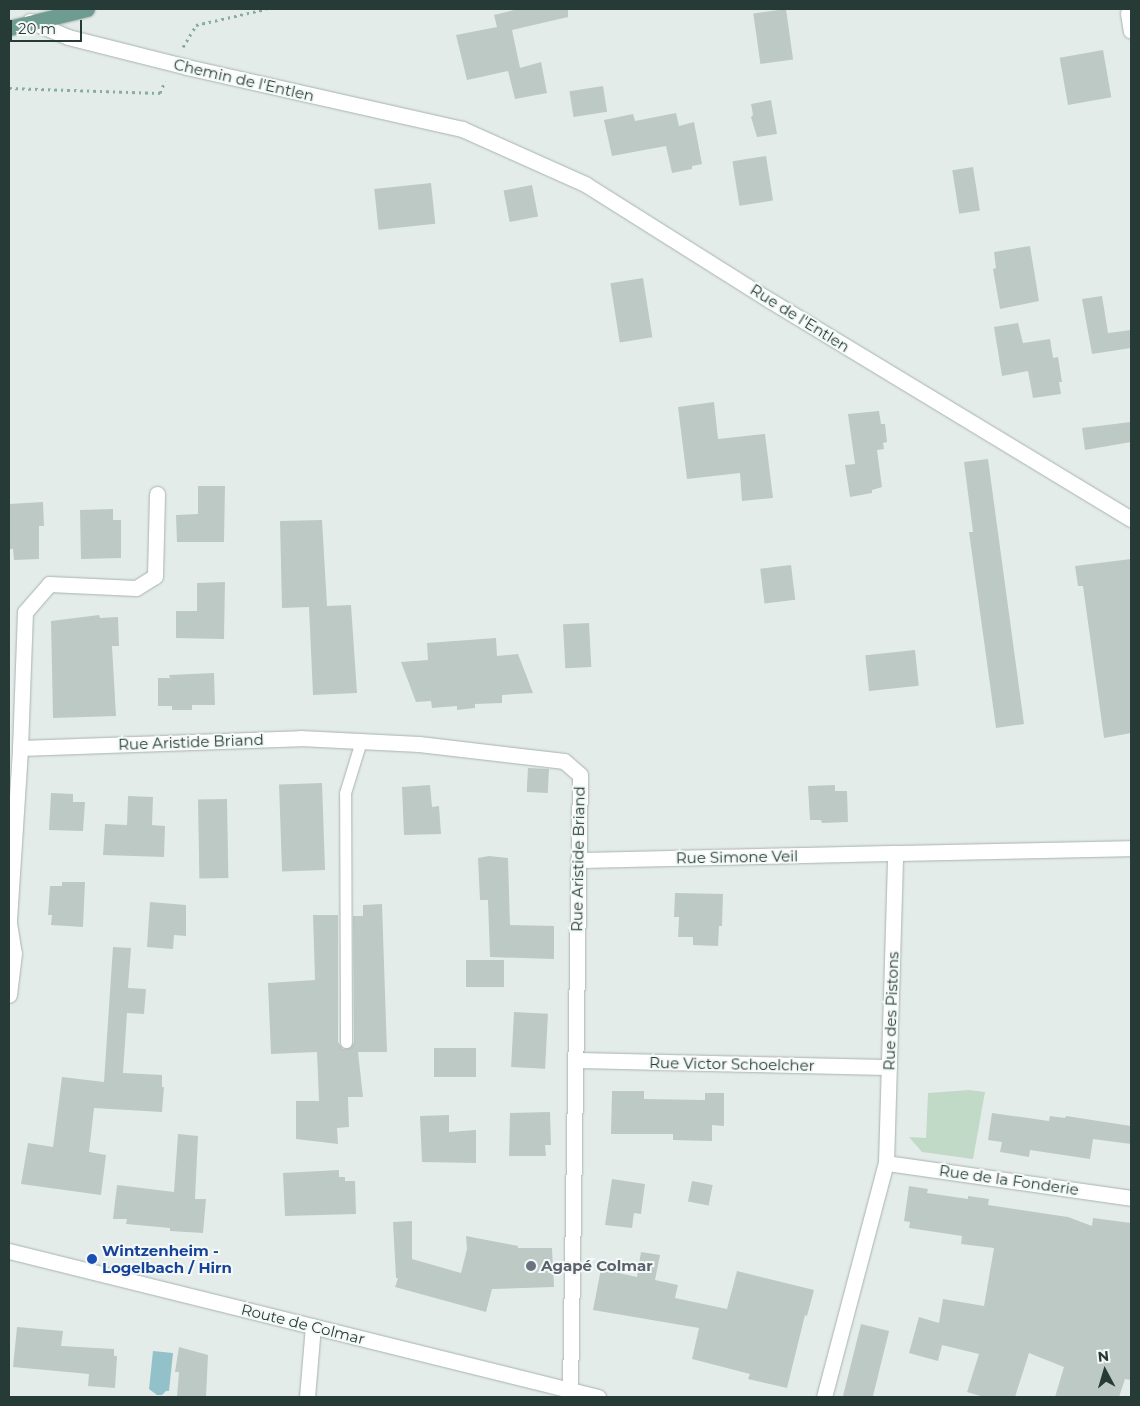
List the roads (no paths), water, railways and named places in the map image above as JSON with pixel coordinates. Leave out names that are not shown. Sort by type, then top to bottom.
[{"type":"main road","points":[[9,28],[30,21],[87,9]]},
{"type":"street","points":[[1128,13],[1131,31]]},
{"type":"street","name":"Chemin de l'Entlen","points":[[30,21],[68,37],[173,64],[462,129]]},
{"type":"street","name":"Rue de l'Entlen","points":[[462,129],[584,184],[786,310],[1131,519]]},
{"type":"street","points":[[9,995],[14,953],[9,921],[20,748],[25,612],[49,584],[136,588],[155,576],[157,494]]},
{"type":"street","name":"Rue Aristide Briand","points":[[20,748],[300,738],[361,741],[419,744],[564,761],[580,776],[570,1390]]},
{"type":"street","points":[[895,853],[1131,848]]},
{"type":"street","name":"Rue Simone Veil","points":[[578,860],[895,853]]},
{"type":"street","name":"Rue des Pistons","points":[[824,1397],[886,1163],[895,853]]},
{"type":"street","name":"Rue Victor Schoelcher","points":[[575,1060],[889,1067]]},
{"type":"street","name":"Rue de la Fonderie","points":[[886,1163],[1131,1198]]},
{"type":"street","name":"Route de Colmar","points":[[9,1251],[598,1397]]},
{"type":"street","points":[[307,1397],[313,1326]]},
{"type":"lane","points":[[346,1042],[345,793],[361,741]]},
{"type":"water","points":[[153,1351],[173,1353],[169,1391],[162,1395],[157,1395],[149,1389]]},
{"type":"place","name":"Wintzenheim - Logelbach / Hirn","points":[[92,1259]]},
{"type":"place","name":"Agapé Colmar","points":[[531,1266]]}]
